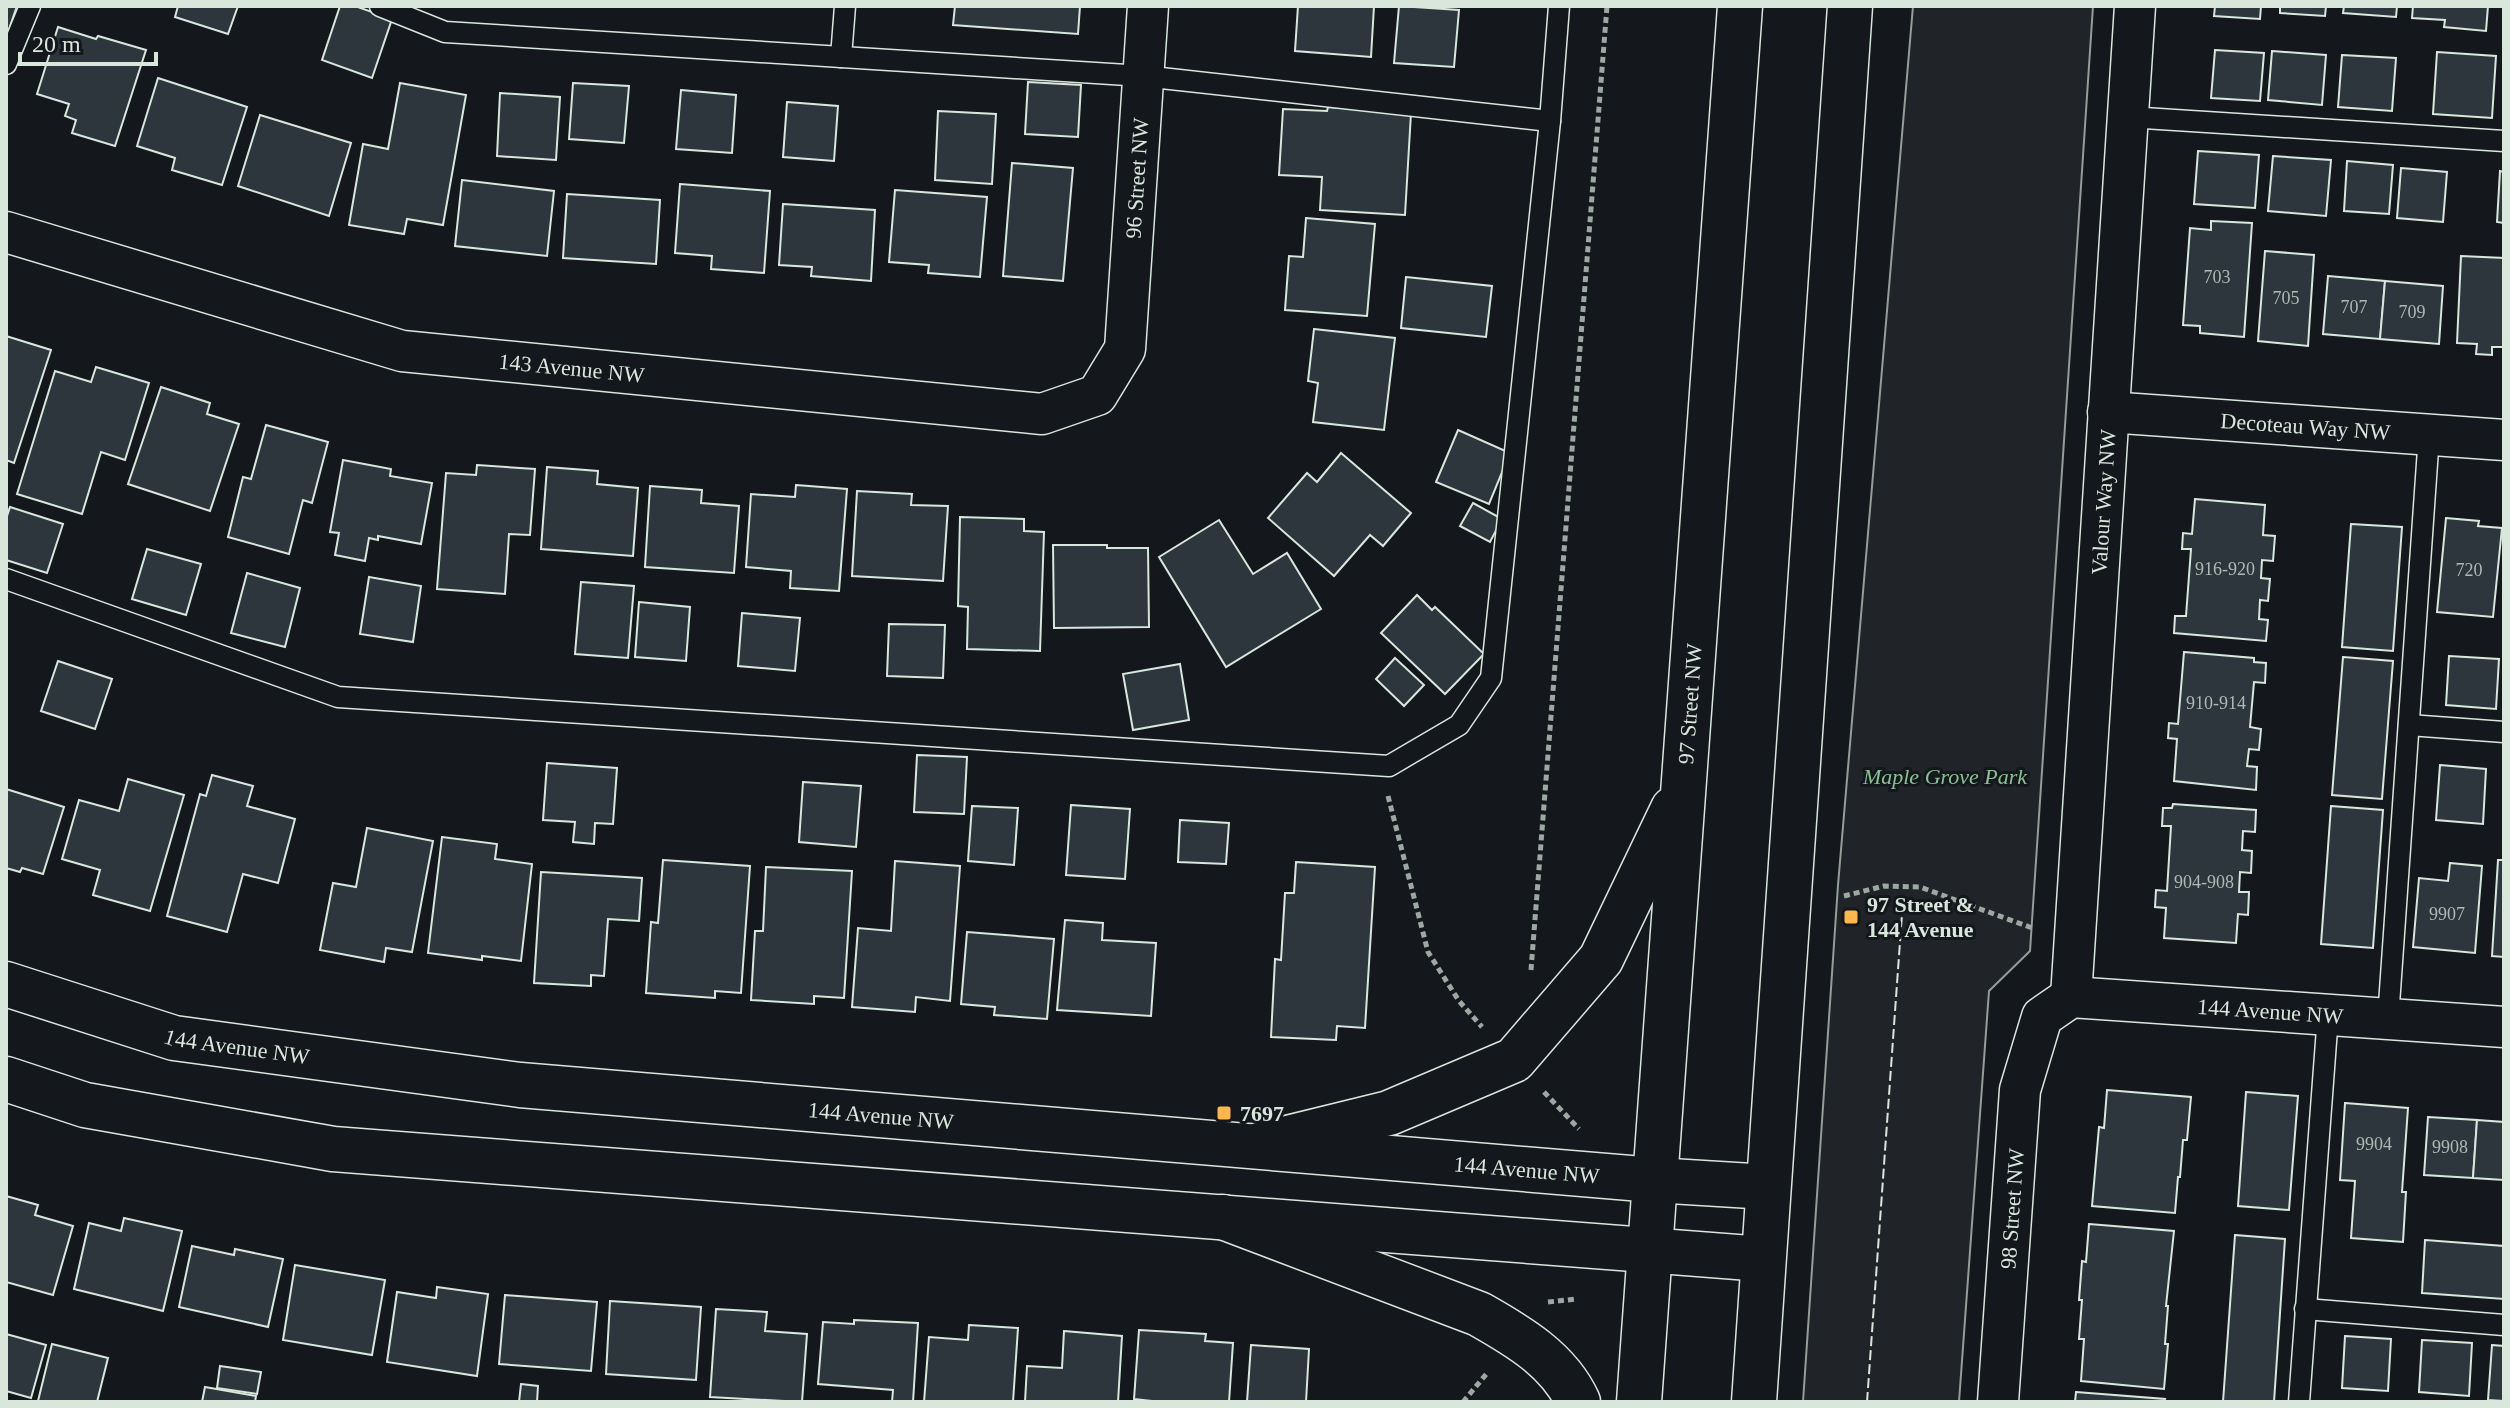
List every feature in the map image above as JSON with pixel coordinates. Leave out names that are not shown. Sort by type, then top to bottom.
[{"type":"main road","name":"97 Street NW","points":[[1639,1402],[1740,6]]},
{"type":"main road","points":[[1754,1402],[1850,6]]},
{"type":"main road","points":[[1255,1146],[1389,1113],[1514,1060],[1601,959],[1682,788]]},
{"type":"main road","name":"144 Avenue NW","points":[[6,984],[174,1038],[520,1085],[1768,1187]]},
{"type":"main road","points":[[6,1079],[85,1105],[333,1149],[1763,1259]]},
{"type":"main road","points":[[1223,1217],[1479,1314],[1511,1332],[1550,1362],[1578,1402]]},
{"type":"street","name":"96 Street NW","points":[[1125,349],[1148,6]]},
{"type":"street","name":"Valour Way NW","points":[[2056,1007],[2074,941],[2135,6]]},
{"type":"street","name":"143 Avenue NW","points":[[6,232],[402,351],[1042,414],[1097,395],[1125,349]]},
{"type":"street","name":"Decoteau Way NW","points":[[2108,412],[2504,440]]},
{"type":"street","name":"144 Avenue NW","points":[[2056,1007],[2328,1015],[2504,1027]]},
{"type":"street","name":"98 Street NW","points":[[1998,1402],[2020,1090],[2056,1007]]},
{"type":"lane","points":[[6,64],[30,6]]},
{"type":"lane","points":[[380,6],[445,32],[1143,76],[1550,121]]},
{"type":"lane","points":[[841,57],[845,6]]},
{"type":"lane","points":[[6,579],[338,697],[1389,766],[1459,725],[1491,678],[1550,121],[1559,6]]},
{"type":"lane","points":[[2128,117],[2504,141]]},
{"type":"lane","points":[[2388,1019],[2429,435]]},
{"type":"lane","points":[[2409,725],[2504,732]]},
{"type":"lane","points":[[2299,1402],[2328,1015]]},
{"type":"lane","points":[[2305,1309],[2504,1325]]},
{"type":"path","points":[[1531,972],[1607,6]]},
{"type":"path","points":[[1389,766],[1388,800],[1428,952],[1459,1001],[1588,1138]]},
{"type":"path","points":[[1844,896],[1884,886],[1920,887],[2020,925],[2074,941]]},
{"type":"green space","name":"Maple Grove Park","points":[[1913,6],[2093,6],[2030,951],[1989,991],[1959,1402],[1803,1402],[1838,885]]},
{"type":"building","points":[[6,6],[17,6],[7,35],[6,35]]},
{"type":"building","points":[[178,6],[238,6],[228,34],[175,17]]},
{"type":"building","points":[[340,6],[355,6],[392,19],[372,78],[322,60]]},
{"type":"building","points":[[955,6],[1080,6],[1078,34],[953,25]]},
{"type":"building","points":[[1298,6],[1374,6],[1371,57],[1295,51]]},
{"type":"building","points":[[1399,6],[1459,10],[1454,67],[1394,63]]},
{"type":"building","points":[[2215,6],[2261,6],[2260,19],[2214,16]]},
{"type":"building","points":[[2280,6],[2326,6],[2325,16],[2280,13]]},
{"type":"building","points":[[2344,6],[2397,6],[2396,17],[2343,13]]},
{"type":"building","points":[[2413,6],[2488,6],[2486,31],[2444,27],[2445,20],[2412,18]]},
{"type":"building","points":[[58,27],[146,50],[115,146],[72,133],[76,120],[65,116],[69,104],[37,94]]},
{"type":"building","points":[[2215,50],[2264,53],[2260,101],[2211,98]]},
{"type":"building","points":[[2272,51],[2326,55],[2322,105],[2268,100]]},
{"type":"building","points":[[2437,52],[2496,56],[2492,118],[2433,114]]},
{"type":"building","points":[[2342,55],[2396,58],[2392,111],[2338,107]]},
{"type":"building","points":[[158,78],[247,107],[222,185],[172,170],[175,158],[137,146]]},
{"type":"building","points":[[1028,82],[1081,85],[1078,137],[1025,134]]},
{"type":"building","points":[[400,83],[466,95],[443,225],[407,219],[404,234],[349,225],[363,144],[388,149]]},
{"type":"building","points":[[573,83],[629,86],[624,143],[569,139]]},
{"type":"building","points":[[681,90],[736,95],[732,153],[676,149]]},
{"type":"building","points":[[500,93],[560,97],[556,160],[497,156]]},
{"type":"building","points":[[787,102],[838,106],[834,161],[783,157]]},
{"type":"building","points":[[1328,107],[1411,113],[1405,215],[1320,210],[1322,177],[1279,175],[1283,109],[1327,111]]},
{"type":"building","points":[[938,111],[996,114],[992,184],[935,180]]},
{"type":"building","points":[[260,115],[351,143],[329,216],[238,186]]},
{"type":"building","points":[[2198,151],[2259,155],[2255,208],[2194,204]]},
{"type":"building","points":[[2273,156],[2331,160],[2326,216],[2268,211]]},
{"type":"building","points":[[2347,161],[2393,165],[2389,214],[2344,211]]},
{"type":"building","points":[[1012,163],[1073,168],[1063,281],[1003,276]]},
{"type":"building","points":[[2401,168],[2447,172],[2443,222],[2397,218]]},
{"type":"building","points":[[2500,171],[2504,172],[2504,223],[2497,222]]},
{"type":"building","points":[[462,180],[554,191],[547,256],[455,246]]},
{"type":"building","points":[[680,184],[770,191],[764,273],[711,269],[712,256],[675,253]]},
{"type":"building","points":[[895,190],[987,197],[980,277],[928,273],[929,265],[889,262]]},
{"type":"building","points":[[567,194],[660,200],[656,264],[563,258]]},
{"type":"building","points":[[783,204],[875,210],[871,281],[811,276],[812,267],[779,265]]},
{"type":"building","points":[[1306,218],[1375,224],[1367,316],[1285,310],[1289,256],[1303,257]]},
{"type":"building","points":[[2211,221],[2252,223],[2244,337],[2200,333],[2200,326],[2183,325],[2190,228],[2211,230]]},
{"type":"building","points":[[2265,251],[2314,255],[2308,346],[2258,341]]},
{"type":"building","points":[[2461,256],[2504,258],[2504,347],[2492,347],[2492,355],[2476,354],[2477,344],[2457,343]]},
{"type":"building","points":[[2328,276],[2385,281],[2380,339],[2323,334]]},
{"type":"building","points":[[1406,277],[1492,286],[1486,337],[1401,328]]},
{"type":"building","points":[[2385,281],[2443,286],[2439,344],[2380,339]]},
{"type":"building","points":[[1314,329],[1395,338],[1384,430],[1313,422],[1318,383],[1308,381]]},
{"type":"building","points":[[6,336],[51,350],[14,463],[6,460]]},
{"type":"building","points":[[96,367],[149,383],[125,460],[101,452],[82,514],[17,494],[55,371],[91,382]]},
{"type":"building","points":[[161,387],[210,403],[207,414],[239,424],[210,511],[128,484]]},
{"type":"building","points":[[266,425],[328,442],[312,503],[303,500],[289,554],[228,537],[243,477],[251,479]]},
{"type":"building","points":[[1458,430],[1510,453],[1489,504],[1436,482]]},
{"type":"building","points":[[1341,453],[1411,513],[1383,546],[1370,535],[1334,576],[1268,518],[1307,473],[1317,482]]},
{"type":"building","points":[[343,460],[391,469],[390,476],[432,483],[421,544],[378,536],[378,540],[369,538],[365,561],[335,555],[339,533],[330,532]]},
{"type":"building","points":[[477,465],[535,469],[530,535],[509,534],[505,594],[437,589],[446,473],[476,475]]},
{"type":"building","points":[[547,467],[598,471],[597,484],[638,488],[633,556],[541,549]]},
{"type":"building","points":[[796,485],[847,489],[839,591],[790,588],[791,571],[746,567],[751,494],[795,497]]},
{"type":"building","points":[[650,486],[702,490],[701,503],[739,506],[734,573],[645,567]]},
{"type":"building","points":[[857,491],[912,494],[911,505],[948,506],[943,581],[852,576]]},
{"type":"building","points":[[2195,499],[2265,505],[2263,535],[2275,536],[2273,561],[2262,560],[2261,578],[2270,579],[2268,601],[2260,600],[2259,619],[2268,620],[2266,641],[2174,633],[2175,616],[2186,616],[2191,549],[2182,549],[2183,533],[2192,534]]},
{"type":"building","points":[[1473,503],[1502,519],[1490,542],[1460,526]]},
{"type":"building","points":[[10,507],[63,524],[47,573],[6,560],[6,519]]},
{"type":"building","points":[[960,517],[1024,519],[1024,531],[1044,532],[1040,651],[967,649],[968,607],[958,606]]},
{"type":"building","points":[[2446,518],[2479,521],[2478,526],[2502,528],[2493,617],[2437,612]]},
{"type":"building","points":[[1219,520],[1253,574],[1287,553],[1321,609],[1226,667],[1159,557]]},
{"type":"building","points":[[2351,524],[2402,527],[2393,651],[2342,647]]},
{"type":"building","points":[[1053,545],[1148,548],[1149,627],[1054,628]]},
{"type":"building","points":[[147,549],[201,564],[186,615],[132,599]]},
{"type":"building","points":[[247,573],[300,588],[285,647],[231,633]]},
{"type":"building","points":[[369,577],[421,586],[413,642],[360,634]]},
{"type":"building","points":[[581,582],[634,586],[628,658],[575,654]]},
{"type":"building","points":[[1417,595],[1432,610],[1435,607],[1484,654],[1445,694],[1381,633]]},
{"type":"building","points":[[639,602],[690,607],[686,661],[635,657]]},
{"type":"building","points":[[742,613],[800,618],[795,671],[738,666]]},
{"type":"building","points":[[889,624],[945,625],[943,678],[887,676]]},
{"type":"building","points":[[2184,652],[2254,658],[2254,662],[2266,663],[2265,683],[2254,682],[2250,727],[2261,729],[2259,750],[2249,749],[2247,766],[2257,767],[2256,790],[2174,781],[2177,739],[2168,738],[2169,723],[2178,724]]},
{"type":"building","points":[[2449,656],[2499,659],[2496,709],[2446,705]]},
{"type":"building","points":[[2343,657],[2393,661],[2382,799],[2332,795]]},
{"type":"building","points":[[1395,658],[1424,685],[1404,706],[1376,679]]},
{"type":"building","points":[[58,661],[112,679],[95,729],[41,711]]},
{"type":"building","points":[[1180,664],[1189,720],[1133,730],[1123,674]]},
{"type":"building","points":[[917,755],[967,757],[964,814],[914,812]]},
{"type":"building","points":[[547,763],[617,768],[613,824],[595,823],[594,844],[573,842],[575,822],[543,820]]},
{"type":"building","points":[[2440,765],[2486,769],[2483,824],[2436,820]]},
{"type":"building","points":[[212,775],[253,786],[247,806],[295,819],[278,883],[243,874],[227,932],[167,916],[200,794],[206,796]]},
{"type":"building","points":[[128,779],[184,795],[150,911],[93,895],[100,870],[62,859],[79,800],[119,811]]},
{"type":"building","points":[[803,782],[861,786],[856,847],[799,842]]},
{"type":"building","points":[[6,789],[64,807],[43,874],[22,868],[20,872],[6,868]]},
{"type":"building","points":[[2173,804],[2256,810],[2255,832],[2243,831],[2242,850],[2252,851],[2251,873],[2240,872],[2239,892],[2249,892],[2248,915],[2238,914],[2236,943],[2164,938],[2166,908],[2155,907],[2156,890],[2167,891],[2171,826],[2162,826],[2163,808],[2172,808]]},
{"type":"building","points":[[1071,805],[1130,809],[1125,879],[1066,875]]},
{"type":"building","points":[[972,806],[1018,808],[1014,865],[968,861]]},
{"type":"building","points":[[2331,806],[2383,810],[2373,948],[2321,944]]},
{"type":"building","points":[[1180,820],[1229,823],[1226,864],[1178,862]]},
{"type":"building","points":[[367,828],[433,841],[412,952],[386,948],[384,962],[320,950],[333,883],[356,887]]},
{"type":"building","points":[[442,837],[497,844],[495,859],[532,864],[521,961],[428,953]]},
{"type":"building","points":[[663,860],[750,866],[741,993],[715,991],[715,998],[646,993],[651,922],[658,923]]},
{"type":"building","points":[[2498,860],[2504,860],[2504,957],[2492,956]]},
{"type":"building","points":[[895,861],[960,866],[950,1001],[916,997],[915,1012],[852,1007],[858,928],[891,931]]},
{"type":"building","points":[[1296,862],[1375,867],[1365,1028],[1337,1026],[1336,1040],[1271,1037],[1275,959],[1281,960],[1285,893],[1294,893]]},
{"type":"building","points":[[2450,863],[2482,866],[2475,953],[2413,947],[2419,878],[2448,881]]},
{"type":"building","points":[[766,867],[852,871],[844,998],[814,996],[814,1004],[751,1000],[755,931],[763,931]]},
{"type":"building","points":[[541,872],[642,878],[639,921],[608,919],[604,976],[591,975],[591,986],[534,983]]},
{"type":"building","points":[[1065,920],[1103,923],[1102,940],[1156,943],[1151,1016],[1057,1010]]},
{"type":"building","points":[[967,932],[1054,939],[1047,1019],[994,1015],[995,1007],[961,1004]]},
{"type":"building","points":[[2107,1090],[2191,1097],[2175,1213],[2092,1206],[2099,1127],[2104,1128]]},
{"type":"building","points":[[2246,1092],[2298,1096],[2289,1210],[2238,1206]]},
{"type":"building","points":[[2345,1103],[2408,1108],[2402,1192],[2406,1192],[2403,1242],[2351,1238],[2355,1181],[2340,1180]]},
{"type":"building","points":[[2428,1117],[2477,1120],[2473,1178],[2424,1175]]},
{"type":"building","points":[[2477,1120],[2504,1122],[2504,1180],[2473,1178]]},
{"type":"building","points":[[6,1196],[38,1205],[35,1215],[73,1226],[53,1295],[6,1282]]},
{"type":"building","points":[[124,1218],[182,1231],[163,1311],[74,1289],[89,1223],[121,1231]]},
{"type":"building","points":[[2089,1224],[2174,1231],[2166,1306],[2165,1344],[2168,1344],[2164,1389],[2081,1381],[2084,1339],[2079,1339],[2082,1300],[2079,1300]]},
{"type":"building","points":[[2235,1235],[2285,1239],[2274,1402],[2223,1402]]},
{"type":"building","points":[[2425,1240],[2504,1246],[2504,1299],[2422,1293]]},
{"type":"building","points":[[192,1246],[234,1255],[235,1249],[283,1259],[268,1327],[179,1307]]},
{"type":"building","points":[[295,1265],[385,1280],[372,1355],[283,1340]]},
{"type":"building","points":[[437,1287],[488,1294],[477,1376],[387,1362],[397,1292],[436,1298]]},
{"type":"building","points":[[505,1295],[597,1302],[591,1371],[499,1364]]},
{"type":"building","points":[[610,1301],[701,1307],[696,1380],[606,1374]]},
{"type":"building","points":[[716,1309],[767,1312],[765,1331],[807,1334],[802,1402],[710,1397]]},
{"type":"building","points":[[854,1320],[918,1323],[913,1402],[892,1402],[893,1390],[818,1384],[823,1322],[854,1324]]},
{"type":"building","points":[[969,1325],[1018,1328],[1013,1402],[924,1402],[929,1337],[968,1340]]},
{"type":"building","points":[[1139,1330],[1206,1334],[1205,1341],[1233,1343],[1229,1402],[1134,1399]]},
{"type":"building","points":[[1064,1331],[1122,1336],[1118,1402],[1025,1402],[1027,1366],[1062,1368]]},
{"type":"building","points":[[6,1334],[46,1345],[31,1398],[6,1391]]},
{"type":"building","points":[[2345,1336],[2391,1339],[2388,1391],[2342,1388]]},
{"type":"building","points":[[2422,1340],[2472,1343],[2469,1396],[2419,1392]]},
{"type":"building","points":[[52,1344],[108,1358],[97,1402],[38,1401]]},
{"type":"building","points":[[1251,1345],[1309,1349],[1306,1402],[1247,1402]]},
{"type":"building","points":[[2492,1345],[2504,1346],[2504,1401],[2488,1400]]},
{"type":"building","points":[[220,1366],[261,1372],[257,1394],[217,1388]]},
{"type":"building","points":[[521,1384],[538,1386],[537,1402],[519,1402]]},
{"type":"building","points":[[205,1387],[256,1396],[255,1402],[202,1402]]},
{"type":"building","points":[[2076,1392],[2165,1399],[2164,1402],[2075,1402]]},
{"type":"fence","points":[[1867,1402],[1903,900]]},
{"type":"place","name":"97 Street & 144 Avenue","points":[[1851,917]]},
{"type":"place","name":"7697","points":[[1224,1113]]}]
